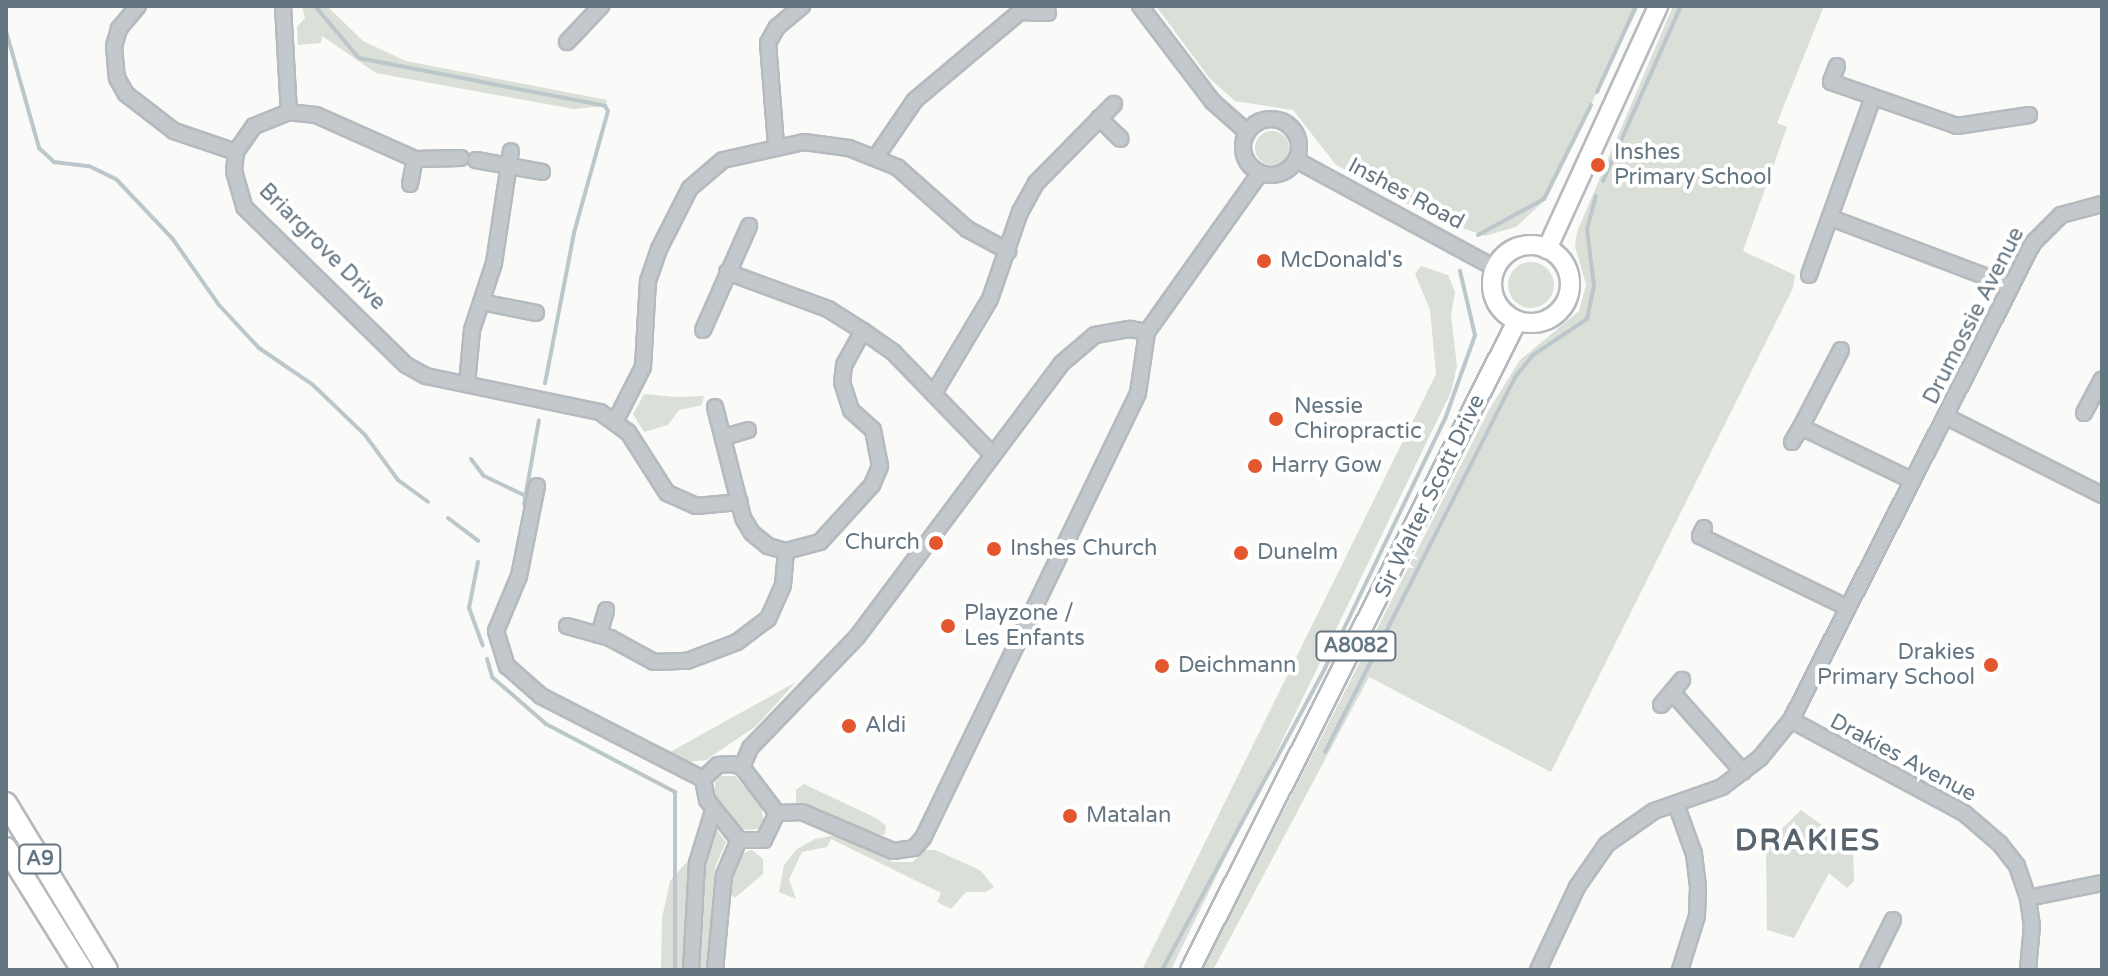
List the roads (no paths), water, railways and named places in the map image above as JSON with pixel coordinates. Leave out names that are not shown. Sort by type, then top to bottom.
[{"type":"highway","name":"A9","points":[[6,803],[107,970]]},
{"type":"highway","name":"A9","points":[[6,848],[82,970]]},
{"type":"main road","points":[[1547,249],[1658,6]]},
{"type":"main road","points":[[1547,249],[1565,265],[1567,300],[1551,318],[1517,321],[1497,305],[1492,281],[1495,268],[1511,250],[1547,249]]},
{"type":"main road","name":"Sir Walter Scott Drive","points":[[1190,970],[1517,321]]},
{"type":"street","points":[[138,6],[119,29],[114,46],[117,78],[126,94],[174,131],[236,152],[254,126],[289,112],[316,115],[415,159],[510,158],[542,172]]},
{"type":"street","points":[[283,6],[289,112]]},
{"type":"street","points":[[567,42],[601,6]]},
{"type":"street","points":[[776,145],[768,43],[777,27],[802,6]]},
{"type":"street","points":[[1140,6],[1213,102],[1247,132]]},
{"type":"street","points":[[876,157],[915,100],[1020,9],[1048,13]]},
{"type":"street","points":[[1837,66],[1831,82],[1957,126],[2029,115]]},
{"type":"street","points":[[1809,275],[1873,97]]},
{"type":"street","points":[[934,393],[990,299],[1036,183],[1114,104]]},
{"type":"street","points":[[1099,118],[1121,139]]},
{"type":"street","points":[[2011,119],[2014,136]]},
{"type":"street","points":[[777,813],[802,812],[893,851],[914,848],[923,838],[1138,393],[1147,332],[1260,173],[1284,171],[1296,160],[1299,141],[1280,120],[1261,120],[1247,132],[1244,155],[1260,173]]},
{"type":"street","points":[[740,502],[696,506],[667,493],[638,445],[616,420],[643,367],[648,281],[679,208],[705,172],[723,160],[776,145],[828,143],[876,157],[918,182],[967,229],[1008,251]]},
{"type":"street","name":"Briargrove Drive","points":[[236,152],[236,189],[244,207],[406,365],[426,376],[553,401],[616,420]]},
{"type":"street","points":[[467,384],[481,302],[494,263],[510,158]]},
{"type":"street","points":[[410,184],[415,159]]},
{"type":"street","name":"Inshes Road","points":[[1296,160],[1495,268]]},
{"type":"street","name":"Drumossie Avenue","points":[[1538,970],[1590,864],[1630,824],[1722,787],[1743,772],[1791,720],[1911,480],[1947,417],[2011,286],[2045,227],[2061,215],[2102,204]]},
{"type":"street","points":[[1831,218],[2011,286]]},
{"type":"street","points":[[703,330],[749,226]]},
{"type":"street","points":[[1799,253],[1815,260]]},
{"type":"street","points":[[727,272],[828,309],[863,331],[934,393],[958,424],[991,453]]},
{"type":"street","points":[[481,302],[536,313]]},
{"type":"street","points":[[742,767],[750,748],[857,637],[991,453],[1079,346],[1113,330],[1147,332]]},
{"type":"street","points":[[715,407],[740,502],[752,533],[768,546],[786,551],[820,542],[872,485],[880,466],[873,430],[851,410],[842,382],[844,365],[863,331]]},
{"type":"street","points":[[1792,442],[1839,369],[1841,350]]},
{"type":"street","points":[[2084,413],[2102,379]]},
{"type":"street","points":[[2077,391],[2092,398]]},
{"type":"street","points":[[1947,417],[2102,495]]},
{"type":"street","points":[[1801,427],[1911,480]]},
{"type":"street","points":[[724,437],[748,430]]},
{"type":"street","points":[[537,486],[519,576],[496,631],[498,650],[507,666],[541,696],[703,779],[713,811],[739,840],[764,840],[777,813]]},
{"type":"street","points":[[1704,528],[1700,536],[1846,607]]},
{"type":"street","points":[[567,626],[599,635],[654,662],[670,663],[737,642],[752,634],[777,603],[786,551]]},
{"type":"street","points":[[599,635],[606,610]]},
{"type":"street","points":[[1661,705],[1677,686],[1743,772]]},
{"type":"street","name":"Drakies Avenue","points":[[1791,720],[1974,820],[2017,866],[2028,898],[2032,925],[2028,970]]},
{"type":"street","points":[[703,779],[718,765],[742,767],[777,813]]},
{"type":"street","points":[[1676,804],[1694,854],[1698,887],[1697,916],[1680,970]]},
{"type":"street","points":[[691,970],[697,863],[713,811]]},
{"type":"street","points":[[715,970],[724,875],[739,840]]},
{"type":"street","points":[[2028,898],[2102,883]]},
{"type":"street","points":[[1868,970],[1893,920]]},
{"type":"street","points":[[1885,936],[1900,943]]},
{"type":"waterway","points":[[315,6],[359,58],[605,106],[608,111],[574,233],[545,383]]},
{"type":"waterway","points":[[1597,92],[1636,6]]},
{"type":"waterway","points":[[1603,181],[1681,6]]},
{"type":"waterway","points":[[6,31],[39,148],[54,162],[89,166],[116,179],[172,238],[219,305],[259,348],[313,385],[365,435],[398,480],[428,502]]},
{"type":"waterway","points":[[1478,235],[1544,199],[1591,105]]},
{"type":"waterway","points":[[1325,752],[1516,376],[1533,355],[1587,319],[1594,286],[1587,229],[1596,196]]},
{"type":"waterway","points":[[1162,970],[1325,668],[1445,419],[1475,335],[1460,271]]},
{"type":"waterway","points":[[524,504],[539,420]]},
{"type":"waterway","points":[[471,459],[484,476],[526,496]]},
{"type":"waterway","points":[[448,518],[478,541]]},
{"type":"waterway","points":[[478,562],[469,608],[483,646]]},
{"type":"waterway","points":[[487,659],[492,677],[546,724],[675,792],[675,970]]},
{"type":"place","name":"Inshes Primary School","points":[[1598,165]]},
{"type":"place","name":"McDonald's","points":[[1264,261]]},
{"type":"place","name":"Nessie Chiropractic","points":[[1276,419]]},
{"type":"place","name":"Harry Gow","points":[[1255,466]]},
{"type":"place","name":"Church","points":[[936,543]]},
{"type":"place","name":"Inshes Church","points":[[994,549]]},
{"type":"place","name":"Dunelm","points":[[1241,553]]},
{"type":"place","name":"Playzone / Les Enfants","points":[[948,626]]},
{"type":"place","name":"Drakies Primary School","points":[[1991,665]]},
{"type":"place","name":"Deichmann","points":[[1162,666]]},
{"type":"place","name":"Aldi","points":[[849,726]]},
{"type":"place","name":"Matalan","points":[[1070,816]]},
{"type":"district","name":"DRAKIES","points":[[1808,841]]}]
